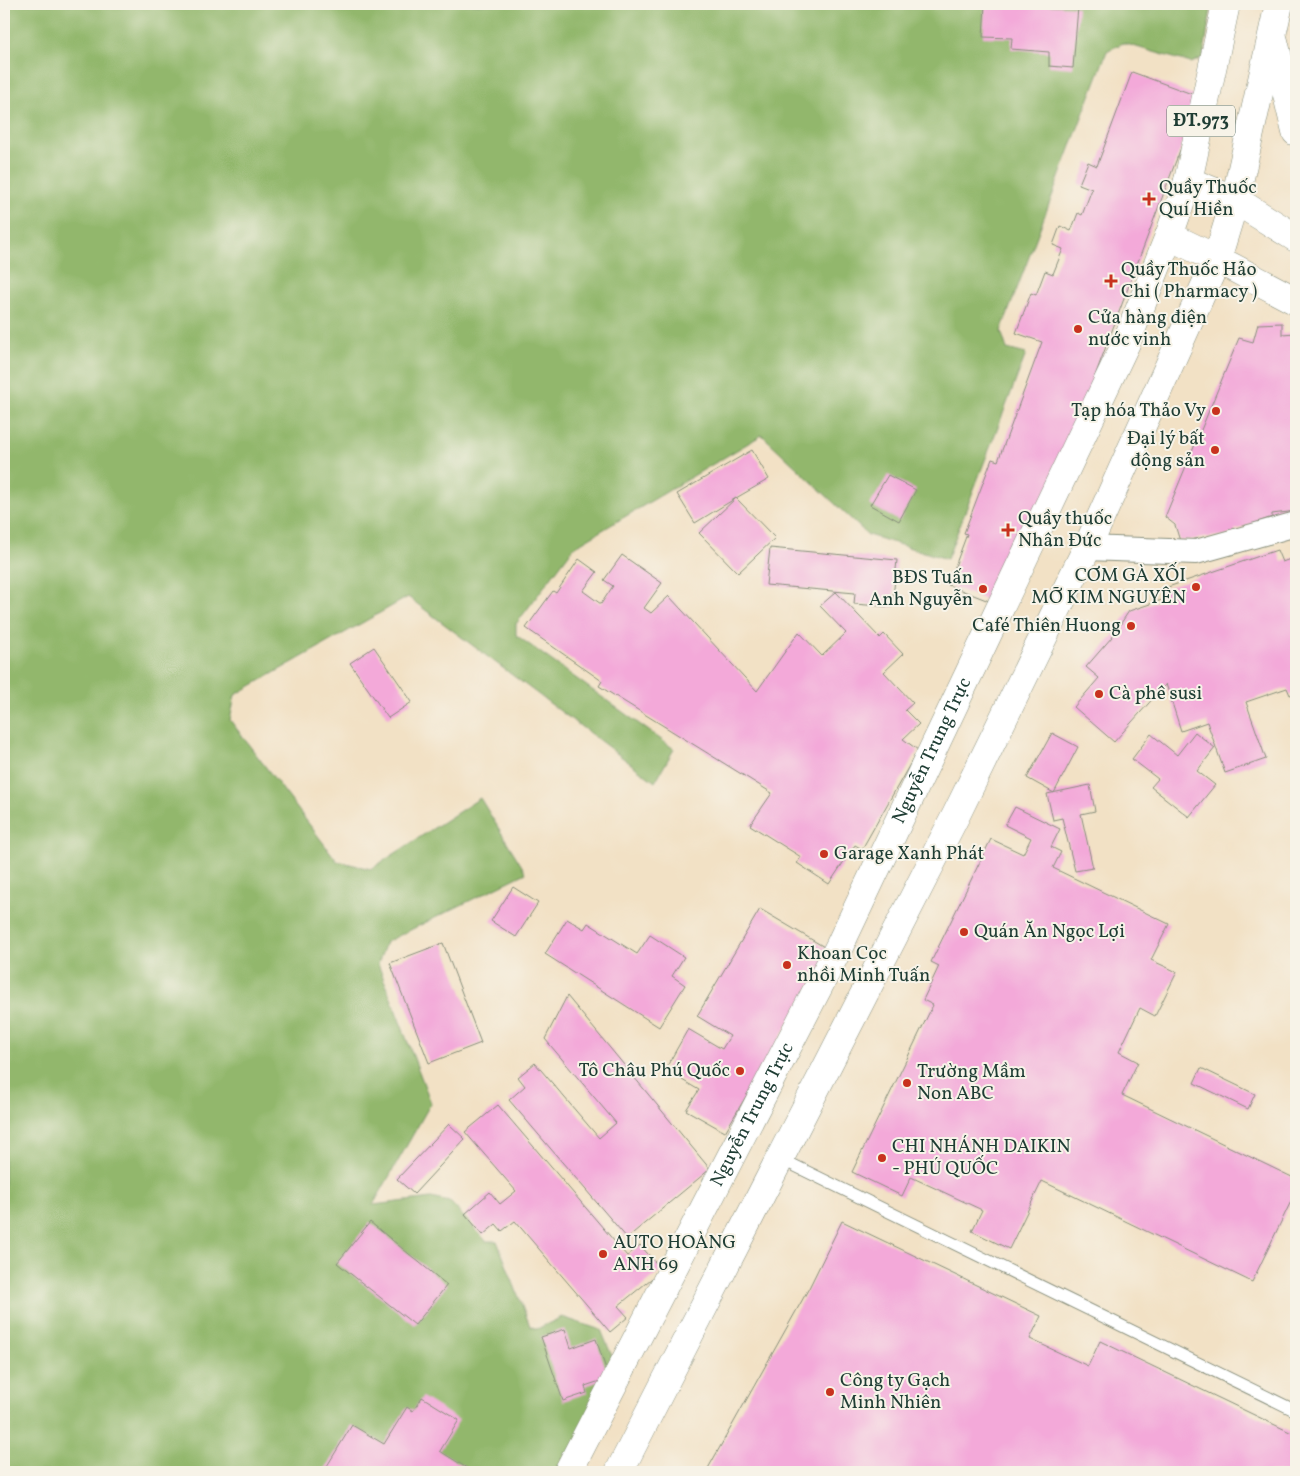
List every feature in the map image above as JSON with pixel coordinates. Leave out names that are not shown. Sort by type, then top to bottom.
[{"type":"main road","name":"ĐT.973","points":[[1170,236],[1188,181],[1226,4]]},
{"type":"main road","name":"ĐT.973","points":[[1217,259],[1235,200],[1279,4]]},
{"type":"main road","name":"ĐT.973","points":[[1272,36],[1296,132]]},
{"type":"main road","points":[[1188,181],[1235,200],[1296,238]]},
{"type":"main road","points":[[1170,236],[1296,301]]},
{"type":"main road","name":"Nguyễn Trung Trực","points":[[568,1472],[838,949],[1121,352],[1170,236]]},
{"type":"main road","points":[[619,1472],[956,815],[1087,548],[1217,259]]},
{"type":"street","points":[[1087,548],[1196,552],[1296,524]]},
{"type":"lane","points":[[779,1158],[1296,1411]]},
{"type":"green space","points":[[4,4],[1212,4],[1203,58],[1191,63],[1123,43],[1107,51],[1001,331],[1007,349],[1026,354],[947,559],[868,535],[762,435],[574,547],[516,624],[516,635],[674,749],[655,782],[408,597],[235,695],[230,720],[337,861],[371,869],[480,798],[526,873],[386,942],[378,964],[431,1103],[373,1205],[431,1198],[450,1202],[486,1241],[497,1241],[530,1326],[537,1329],[562,1317],[601,1330],[617,1368],[566,1472],[149,1472],[138,1469],[135,1472],[4,1472]]},
{"type":"building","points":[[985,4],[1078,7],[1073,68],[1049,66],[1049,52],[1011,49],[1012,38],[983,37]]},
{"type":"building","points":[[1132,72],[1200,97],[1055,482],[994,603],[948,585],[967,534],[964,533],[992,459],[998,461],[1042,342],[1016,333],[1031,293],[1036,295],[1045,271],[1053,274],[1063,249],[1053,245],[1060,226],[1071,231],[1078,213],[1082,215],[1092,189],[1079,184],[1088,162],[1097,166]]},
{"type":"building","points":[[1282,323],[1282,334],[1296,333],[1296,511],[1272,514],[1272,517],[1235,530],[1235,534],[1180,541],[1175,525],[1165,517],[1239,338],[1253,342],[1258,324]]},
{"type":"building","points":[[752,450],[769,479],[695,523],[677,494]]},
{"type":"building","points":[[888,475],[916,490],[899,521],[870,505]]},
{"type":"building","points":[[736,498],[775,538],[738,573],[699,533]]},
{"type":"building","points":[[770,548],[897,560],[892,607],[854,604],[855,593],[766,585]]},
{"type":"building","points":[[1277,550],[1282,562],[1296,557],[1296,693],[1290,695],[1287,688],[1246,702],[1266,759],[1225,773],[1207,722],[1181,731],[1166,684],[1114,742],[1074,707],[1099,678],[1086,667],[1112,637],[1129,611],[1165,599],[1162,589]]},
{"type":"building","points":[[622,555],[662,583],[644,608],[651,613],[669,596],[757,691],[799,632],[822,656],[846,633],[820,606],[836,592],[880,638],[884,634],[903,654],[884,672],[913,703],[905,710],[919,724],[903,739],[918,750],[862,849],[855,845],[829,884],[797,863],[801,857],[750,825],[772,793],[599,686],[602,681],[526,628],[553,591],[556,593],[579,559],[597,572],[583,591],[601,604],[613,586],[604,580]]},
{"type":"building","points":[[374,647],[412,702],[388,718],[350,663]]},
{"type":"building","points":[[1195,732],[1215,748],[1197,771],[1215,785],[1189,817],[1151,787],[1158,779],[1132,759],[1151,734],[1177,755]]},
{"type":"building","points":[[1052,733],[1078,747],[1054,793],[1027,778]]},
{"type":"building","points":[[1090,785],[1095,811],[1081,814],[1093,868],[1075,871],[1062,818],[1053,820],[1047,794]]},
{"type":"building","points":[[1015,807],[1060,829],[1051,847],[1061,852],[1053,868],[1169,924],[1151,960],[1177,972],[1155,1016],[1140,1008],[1119,1052],[1138,1062],[1122,1095],[1296,1179],[1296,1191],[1252,1282],[1042,1181],[1009,1249],[972,1231],[982,1210],[911,1177],[902,1196],[852,1172],[933,1005],[923,1000],[939,966],[931,962],[991,839],[1023,854],[1031,838],[1005,825]]},
{"type":"building","points":[[513,887],[538,903],[516,937],[491,921]]},
{"type":"building","points":[[760,909],[831,951],[725,1132],[686,1110],[699,1090],[665,1070],[688,1029],[722,1049],[730,1036],[697,1016]]},
{"type":"building","points":[[567,919],[584,929],[588,923],[637,954],[650,935],[684,957],[672,976],[685,985],[659,1027],[545,954]]},
{"type":"building","points":[[443,943],[481,1043],[429,1063],[390,963]]},
{"type":"building","points":[[567,996],[710,1169],[627,1238],[509,1100],[525,1086],[518,1077],[535,1063],[599,1138],[616,1123],[545,1039]]},
{"type":"building","points":[[1201,1068],[1255,1094],[1248,1109],[1194,1083]]},
{"type":"building","points":[[498,1105],[627,1256],[640,1245],[662,1270],[618,1306],[628,1317],[610,1332],[515,1221],[502,1231],[496,1224],[483,1235],[465,1214],[490,1192],[500,1204],[516,1191],[465,1132]]},
{"type":"building","points":[[449,1124],[465,1139],[414,1194],[397,1179]]},
{"type":"building","points":[[842,1221],[1041,1316],[1030,1339],[1088,1366],[1100,1341],[1296,1435],[1296,1456],[1288,1472],[706,1472],[809,1288]]},
{"type":"building","points":[[370,1222],[447,1285],[415,1325],[337,1263]]},
{"type":"building","points":[[565,1329],[571,1348],[596,1339],[609,1378],[585,1386],[587,1393],[563,1401],[541,1337]]},
{"type":"building","points":[[422,1397],[459,1420],[440,1451],[470,1470],[469,1472],[324,1471],[352,1425],[384,1444],[407,1407],[413,1411]]},
{"type":"place","name":"Quầy Thuốc Quí Hiền","points":[[1149,199]]},
{"type":"place","name":"Quầy Thuốc Hảo Chi ( Pharmacy )","points":[[1111,281]]},
{"type":"place","name":"Cửa hàng điện nước vinh","points":[[1078,329]]},
{"type":"place","name":"Tạp hóa Thảo Vy","points":[[1216,411]]},
{"type":"place","name":"Đại lý bất động sản","points":[[1215,450]]},
{"type":"place","name":"Quầy thuốc Nhân Đức","points":[[1008,530]]},
{"type":"place","name":"CƠM GÀ XỐI MỠ KIM NGUYÊN","points":[[1196,587]]},
{"type":"place","name":"BĐS Tuấn Anh Nguyễn","points":[[983,589]]},
{"type":"place","name":"Café Thiên Huong","points":[[1131,626]]},
{"type":"place","name":"Cà phê susi","points":[[1099,694]]},
{"type":"place","name":"Garage Xanh Phát","points":[[824,854]]},
{"type":"place","name":"Quán Ăn Ngọc Lợi","points":[[964,932]]},
{"type":"place","name":"Khoan Cọc nhồi Minh Tuấn","points":[[787,965]]},
{"type":"place","name":"Tô Châu Phú Quốc","points":[[740,1071]]},
{"type":"place","name":"Trường Mầm Non ABC","points":[[907,1083]]},
{"type":"place","name":"CHI NHÁNH DAIKIN - PHÚ QUỐC","points":[[882,1158]]},
{"type":"place","name":"AUTO HOÀNG ANH 69","points":[[603,1254]]},
{"type":"place","name":"Công ty Gạch Minh Nhiên","points":[[830,1392]]}]
